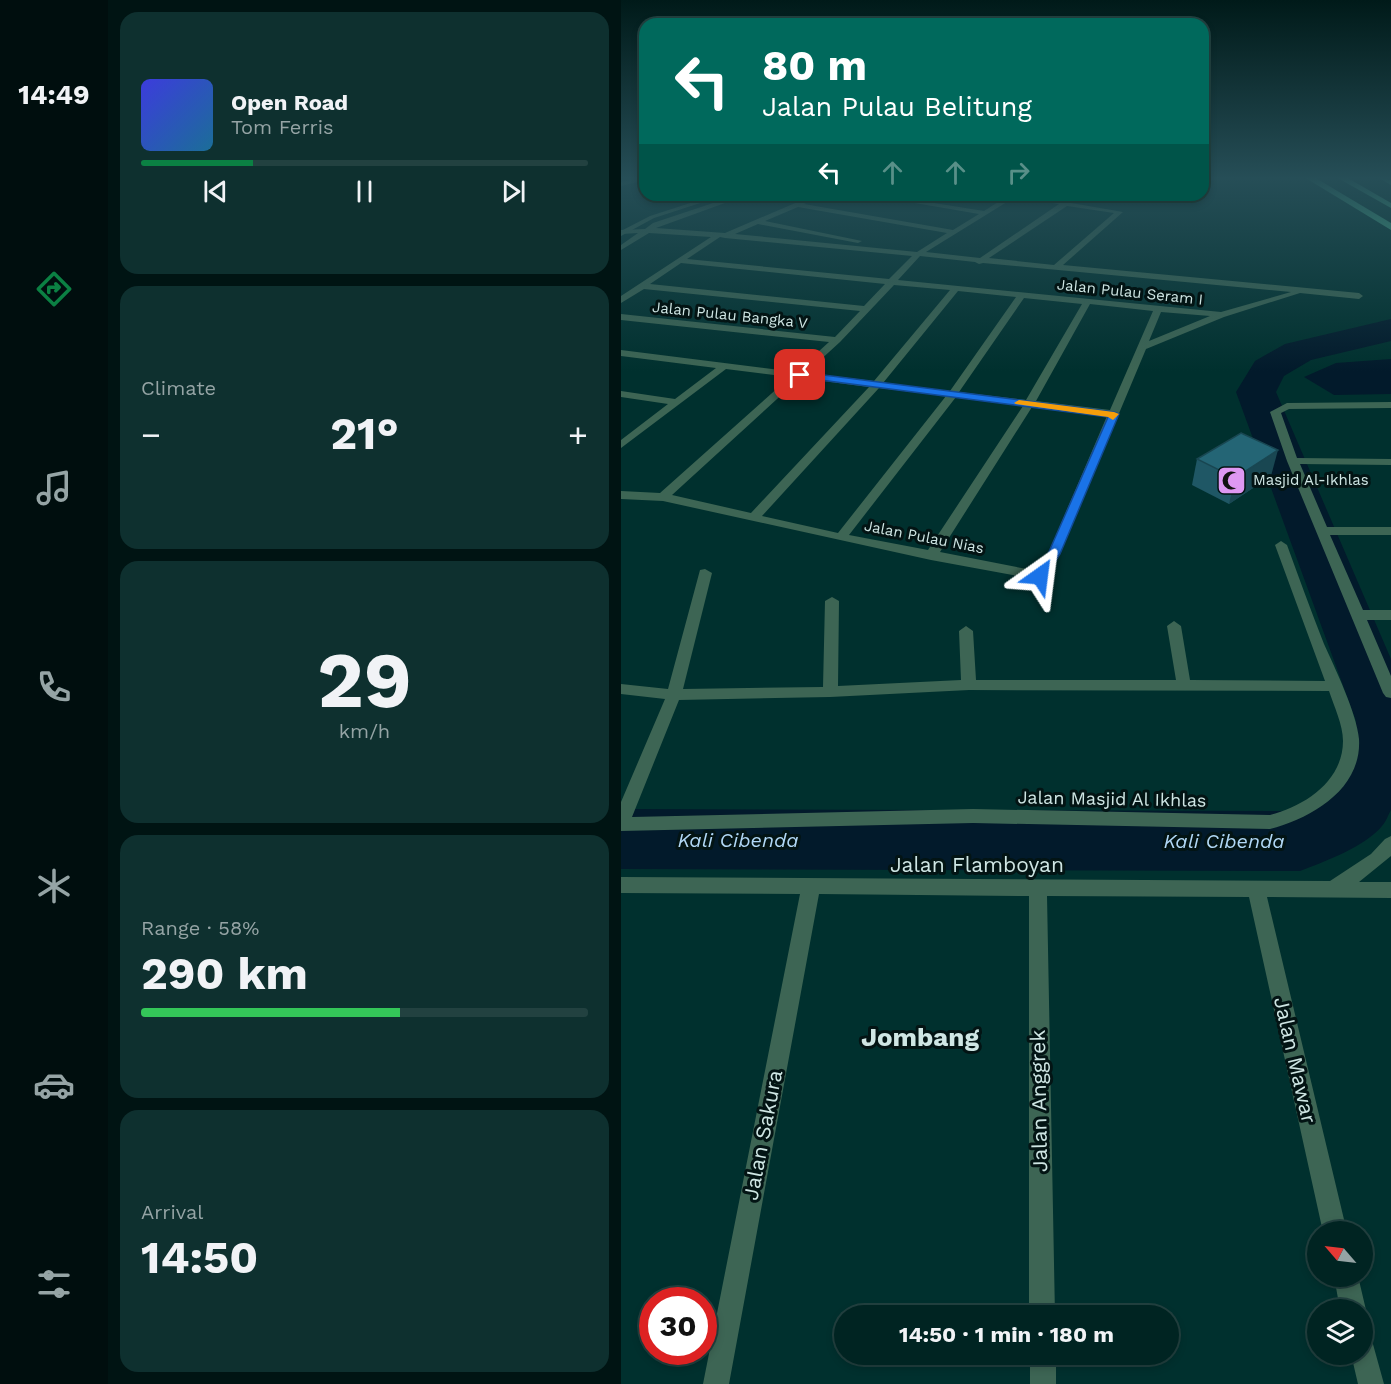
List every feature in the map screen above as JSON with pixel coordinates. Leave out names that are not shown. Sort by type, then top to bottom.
[{"type":"street","points":[[621,300],[712,242]]},
{"type":"street","points":[[770,242],[1359,296]]},
{"type":"street","points":[[858,242],[891,248],[896,253]]},
{"type":"street","points":[[663,497],[837,340],[917,255],[938,242]]},
{"type":"street","points":[[979,261],[1008,242]]},
{"type":"street","points":[[1055,268],[1086,242]]},
{"type":"street","name":"Jalan Pulau Seram I","points":[[680,261],[1221,315]]},
{"type":"street","points":[[642,286],[866,309]]},
{"type":"street","points":[[753,518],[877,384],[956,288]]},
{"type":"street","points":[[1142,347],[1221,315],[1305,291]]},
{"type":"street","points":[[841,537],[954,394],[1022,295]]},
{"type":"street","points":[[931,556],[1029,404],[1087,302]]},
{"type":"street","name":"Jalan Pulau Nias","points":[[621,495],[663,497],[931,556],[1040,576],[1054,554],[1158,309]]},
{"type":"street","name":"Jalan Pulau Bangka V","points":[[621,317],[837,340]]},
{"type":"street","points":[[621,353],[1114,414]]},
{"type":"street","points":[[621,445],[725,365]]},
{"type":"street","points":[[621,394],[678,402]]},
{"type":"street","points":[[1391,405],[1287,406],[1277,410],[1276,417],[1391,693]]},
{"type":"street","points":[[1293,461],[1391,462]]},
{"type":"street","points":[[1323,531],[1391,531]]},
{"type":"street","name":"Jalan Masjid Al Ikhlas","points":[[621,823],[973,816],[1270,822],[1289,818],[1320,801],[1340,778],[1348,761],[1351,740],[1335,686],[1281,545]]},
{"type":"street","points":[[621,823],[674,694],[705,573]]},
{"type":"street","points":[[830,692],[833,601]]},
{"type":"street","points":[[1358,615],[1391,615]]},
{"type":"street","points":[[1174,626],[1183,686]]},
{"type":"street","points":[[966,631],[969,685]]},
{"type":"street","points":[[621,689],[674,694],[830,692],[969,685],[1335,686]]},
{"type":"street","points":[[1334,889],[1377,859],[1391,844]]},
{"type":"street","name":"Jalan Flamboyan","points":[[621,885],[1391,890]]},
{"type":"street","name":"Jalan Sakura","points":[[716,1384],[811,887]]},
{"type":"street","name":"Jalan Anggrek","points":[[1038,887],[1042,1305]]},
{"type":"street","name":"Jalan Mawar","points":[[1256,888],[1332,1221]]},
{"type":"street","points":[[1043,1365],[1043,1384]]},
{"type":"street","points":[[1366,1365],[1371,1384]]},
{"type":"water","points":[[1391,359],[1391,394],[1334,395],[1304,377],[1336,363]]},
{"type":"building","points":[[1241,433],[1278,450],[1235,478],[1197,459]]},
{"type":"waterway","name":"Kali Cibenda","points":[[621,839],[1300,841],[1331,826],[1358,807],[1385,760],[1387,721],[1256,392],[1269,369],[1298,352],[1391,330]]},
{"type":"slow traffic","points":[[1019,403],[1114,414],[1113,417]]},
{"type":"place","name":"Masjid Al-Ikhlas","points":[[1232,480]]},
{"type":"district","name":"Jombang","points":[[920,1037]]},
{"type":"route","points":[[800,375],[1114,414],[1054,554],[1040,576]]}]
